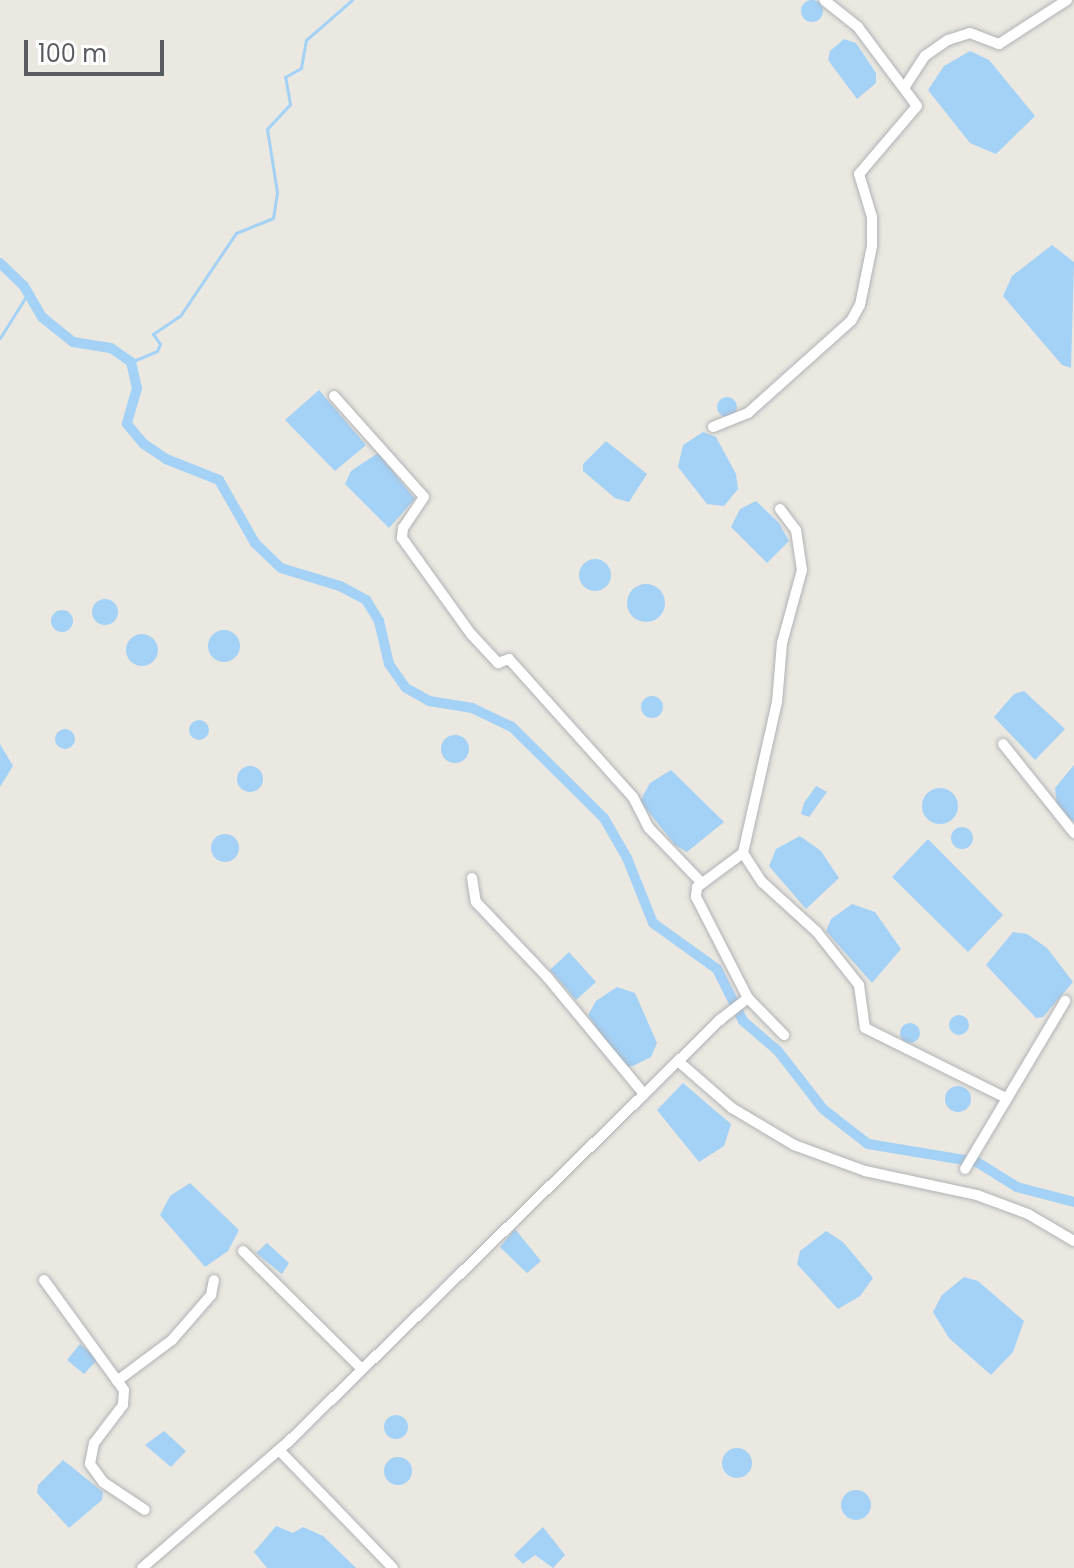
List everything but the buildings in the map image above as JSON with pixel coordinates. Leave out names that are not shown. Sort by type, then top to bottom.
[{"type":"street","points":[[713,427],[748,413],[831,344],[856,313],[872,246],[872,217],[859,174],[915,111],[915,98],[906,85],[858,27],[824,0]]},
{"type":"street","points":[[906,85],[925,56],[948,40],[970,33],[991,42],[1008,41],[1067,0]]},
{"type":"street","points":[[334,396],[424,497],[403,528],[402,538],[471,634],[498,663],[509,659],[633,797],[649,828],[702,883]]},
{"type":"street","points":[[780,509],[796,530],[802,570],[782,643],[777,702],[743,853],[702,883],[696,897],[744,1002],[784,1035]]},
{"type":"street","points":[[1003,744],[1074,833]]},
{"type":"street","points":[[743,853],[762,882],[817,932],[859,985],[865,1028],[1004,1097]]},
{"type":"street","points":[[472,878],[476,902],[548,978],[643,1093]]},
{"type":"street","points":[[965,1169],[1004,1097],[1065,1001]]},
{"type":"street","points":[[142,1568],[279,1450],[360,1367],[643,1093],[744,1002]]},
{"type":"street","points":[[678,1061],[732,1108],[794,1145],[865,1171],[977,1195],[1028,1214],[1074,1241]]},
{"type":"street","points":[[243,1251],[360,1367]]},
{"type":"street","points":[[44,1280],[124,1390],[123,1405],[94,1443],[90,1464],[103,1482],[145,1510]]},
{"type":"street","points":[[117,1381],[172,1340],[211,1295],[214,1280]]},
{"type":"street","points":[[279,1450],[393,1568]]},
{"type":"water","points":[[812,0],[820,3],[823,11],[820,19],[812,22],[804,19],[801,11],[804,3]]},
{"type":"water","points":[[844,39],[856,43],[876,73],[876,83],[857,99],[828,60],[830,51]]},
{"type":"water","points":[[970,51],[989,60],[1035,116],[996,154],[970,143],[928,90],[944,66]]},
{"type":"water","points":[[1052,245],[1074,262],[1071,368],[1062,365],[1003,296],[1012,276]]},
{"type":"water","points":[[319,390],[366,445],[335,471],[285,420]]},
{"type":"water","points":[[727,397],[734,400],[737,407],[734,414],[727,417],[720,414],[717,407],[720,400]]},
{"type":"water","points":[[703,432],[716,437],[736,474],[738,489],[724,506],[707,504],[678,467],[683,445]]},
{"type":"water","points":[[606,441],[647,474],[629,502],[615,498],[583,471],[583,464]]},
{"type":"water","points":[[378,453],[415,499],[389,528],[345,484],[351,471]]},
{"type":"water","points":[[756,501],[779,523],[789,541],[767,563],[731,527],[740,509]]},
{"type":"water","points":[[595,559],[607,563],[611,575],[607,587],[595,591],[583,587],[579,575],[583,563]]},
{"type":"water","points":[[646,584],[659,590],[665,603],[659,616],[646,622],[633,616],[627,603],[633,590]]},
{"type":"water","points":[[105,599],[114,603],[118,612],[114,621],[105,625],[96,621],[92,612],[96,603]]},
{"type":"water","points":[[62,610],[70,613],[73,621],[70,629],[62,632],[54,629],[51,621],[54,613]]},
{"type":"water","points":[[224,630],[235,635],[240,646],[235,657],[224,662],[213,657],[208,646],[213,635]]},
{"type":"water","points":[[142,634],[153,639],[158,650],[153,661],[142,666],[131,661],[126,650],[131,639]]},
{"type":"water","points":[[1024,691],[1065,729],[1035,760],[994,717],[1014,694]]},
{"type":"water","points":[[652,696],[660,699],[663,707],[660,715],[652,718],[644,715],[641,707],[644,699]]},
{"type":"water","points":[[199,720],[206,723],[209,730],[206,737],[199,740],[192,737],[189,730],[192,723]]},
{"type":"water","points":[[65,729],[72,732],[75,739],[72,746],[65,749],[58,746],[55,739],[58,732]]},
{"type":"water","points":[[455,735],[465,739],[469,749],[465,759],[455,763],[445,759],[441,749],[445,739]]},
{"type":"water","points":[[0,744],[13,766],[0,787]]},
{"type":"water","points":[[1074,765],[1074,822],[1057,807],[1055,788]]},
{"type":"water","points":[[250,766],[259,770],[263,779],[259,788],[250,792],[241,788],[237,779],[241,770]]},
{"type":"water","points":[[671,770],[724,822],[687,852],[675,845],[640,801],[650,783]]},
{"type":"water","points":[[816,786],[827,792],[809,817],[801,814],[804,803]]},
{"type":"water","points":[[940,788],[953,793],[958,806],[953,819],[940,824],[927,819],[922,806],[927,793]]},
{"type":"water","points":[[962,827],[970,830],[973,838],[970,846],[962,849],[954,846],[951,838],[954,830]]},
{"type":"water","points":[[225,834],[235,838],[239,848],[235,858],[225,862],[215,858],[211,848],[215,838]]},
{"type":"water","points":[[800,836],[821,851],[839,878],[806,909],[769,866],[776,849]]},
{"type":"water","points":[[928,839],[1003,915],[968,952],[892,877]]},
{"type":"water","points":[[852,904],[875,912],[901,949],[872,983],[826,931],[831,919]]},
{"type":"water","points":[[1013,932],[1027,934],[1047,948],[1073,982],[1043,1017],[1036,1018],[986,965]]},
{"type":"water","points":[[569,952],[596,982],[576,1000],[550,970]]},
{"type":"water","points":[[617,987],[635,993],[657,1043],[651,1057],[633,1066],[623,1066],[588,1015],[596,1001]]},
{"type":"water","points":[[959,1015],[966,1018],[969,1025],[966,1032],[959,1035],[952,1032],[949,1025],[952,1018]]},
{"type":"water","points":[[910,1023],[917,1026],[920,1033],[917,1040],[910,1043],[903,1040],[900,1033],[903,1026]]},
{"type":"water","points":[[683,1083],[731,1124],[724,1146],[699,1162],[657,1110]]},
{"type":"water","points":[[958,1086],[968,1089],[971,1099],[968,1109],[958,1112],[948,1109],[945,1099],[948,1089]]},
{"type":"water","points":[[190,1183],[239,1230],[228,1251],[205,1267],[160,1215],[170,1196]]},
{"type":"water","points":[[515,1229],[541,1261],[527,1273],[500,1247]]},
{"type":"water","points":[[826,1231],[843,1242],[873,1278],[860,1296],[838,1309],[797,1264],[800,1251]]},
{"type":"water","points":[[267,1243],[289,1263],[282,1274],[256,1253]]},
{"type":"water","points":[[964,1277],[978,1281],[1024,1321],[1013,1352],[991,1375],[949,1338],[933,1312],[942,1295]]},
{"type":"water","points":[[80,1344],[98,1359],[84,1374],[67,1360]]},
{"type":"water","points":[[396,1415],[404,1419],[408,1427],[404,1435],[396,1439],[388,1435],[384,1427],[388,1419]]},
{"type":"water","points":[[164,1431],[186,1451],[171,1467],[145,1445]]},
{"type":"water","points":[[737,1448],[748,1452],[752,1463],[748,1474],[737,1478],[726,1474],[722,1463],[726,1452]]},
{"type":"water","points":[[398,1457],[408,1461],[412,1471],[408,1481],[398,1485],[388,1481],[384,1471],[388,1461]]},
{"type":"water","points":[[63,1460],[103,1492],[102,1500],[69,1528],[37,1493],[38,1485]]},
{"type":"water","points":[[856,1490],[867,1494],[871,1505],[867,1516],[856,1520],[845,1516],[841,1505],[845,1494]]},
{"type":"water","points":[[276,1526],[293,1533],[303,1527],[323,1536],[356,1568],[267,1568],[254,1552]]},
{"type":"water","points":[[543,1527],[565,1555],[553,1568],[535,1555],[523,1564],[514,1555]]},
{"type":"waterway","points":[[131,362],[157,351],[160,344],[153,334],[180,316],[236,233],[273,218],[277,192],[267,129],[290,104],[285,77],[301,68],[306,40],[352,0]]},
{"type":"waterway","points":[[0,263],[24,286],[42,317],[73,342],[111,348],[131,362],[137,388],[127,424],[144,444],[166,459],[219,480],[255,543],[281,568],[340,586],[366,600],[379,621],[389,664],[406,688],[429,701],[472,708],[512,727],[604,818],[627,858],[653,923],[717,969],[743,1021],[778,1051],[823,1109],[868,1144],[977,1162],[1017,1187],[1074,1202]]},
{"type":"waterway","points":[[0,338],[28,293]]}]
